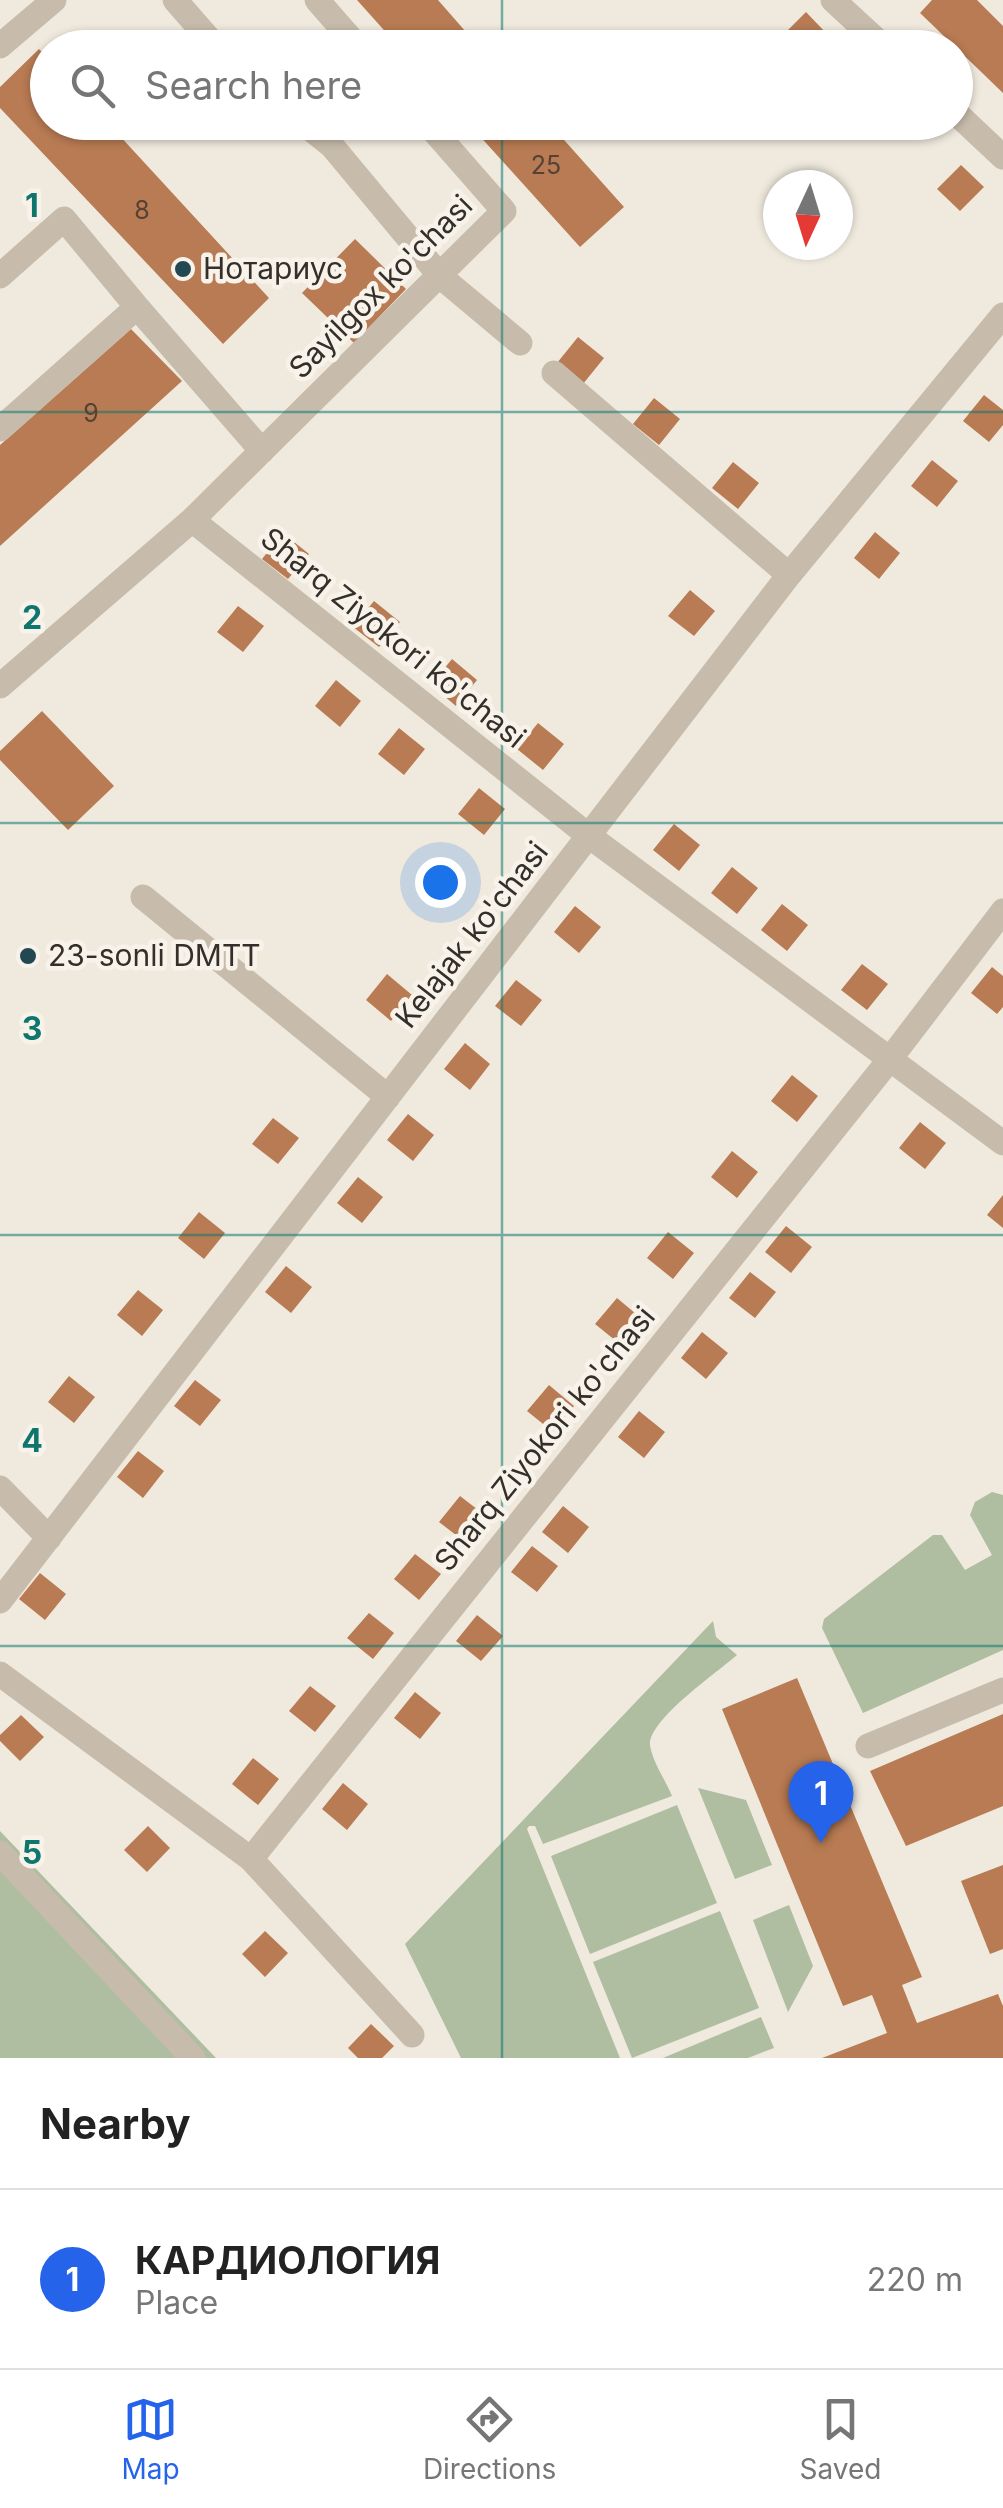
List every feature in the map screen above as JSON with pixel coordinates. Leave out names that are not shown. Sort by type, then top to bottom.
[{"type":"street","points":[[0,46],[54,0]]},
{"type":"street","points":[[175,0],[201,30]]},
{"type":"street","points":[[317,0],[343,30]]},
{"type":"street","points":[[834,0],[866,30]]},
{"type":"street","points":[[973,129],[1003,157]]},
{"type":"street","points":[[324,140],[441,276],[520,344]]},
{"type":"street","name":"Sayilgox ko'chasi","points":[[0,686],[192,520],[504,211],[442,140]]},
{"type":"street","points":[[0,276],[64,220],[262,451]]},
{"type":"street","points":[[0,430],[136,307]]},
{"type":"street","name":"Kelajak ko'chasi","points":[[0,1601],[789,575],[1003,315]]},
{"type":"street","points":[[554,373],[789,575]]},
{"type":"street","name":"Sharq Ziyokori ko'chasi","points":[[192,520],[589,836],[1003,1144]]},
{"type":"street","points":[[143,897],[388,1097]]},
{"type":"street","name":"Sharq Ziyokori ko'chasi","points":[[251,1859],[890,1060],[1003,912]]},
{"type":"street","points":[[0,1488],[49,1538]]},
{"type":"street","points":[[0,1674],[251,1859],[412,2036]]},
{"type":"street","points":[[868,1746],[1003,1690]]},
{"type":"street","points":[[0,1854],[193,2058]]},
{"type":"green space","points":[[992,1492],[1003,1495],[1003,1650],[863,1713],[822,1628],[824,1619],[933,1535],[942,1535],[965,1570],[992,1555],[970,1515],[975,1502]]},
{"type":"green space","points":[[713,1621],[716,1637],[737,1655],[672,1710],[652,1735],[651,1751],[672,1796],[543,1844],[535,1826],[527,1829],[620,2058],[461,2058],[405,1944]]},
{"type":"green space","points":[[698,1788],[746,1800],[772,1865],[735,1879]]},
{"type":"green space","points":[[677,1805],[717,1903],[590,1954],[551,1856]]},
{"type":"green space","points":[[0,1831],[216,2058],[0,2058]]},
{"type":"green space","points":[[789,1905],[813,1966],[788,2012],[753,1920]]},
{"type":"green space","points":[[720,1911],[759,2008],[632,2058],[593,1962]]},
{"type":"green space","points":[[761,2017],[774,2048],[748,2058],[663,2058]]},
{"type":"building","points":[[357,0],[438,0],[464,30],[384,30]]},
{"type":"building","points":[[932,0],[977,0],[1003,26],[1003,93],[973,64],[973,30],[938,30],[920,13]]},
{"type":"building","points":[[806,12],[823,30],[788,30]]},
{"type":"building","points":[[30,58],[30,140],[0,108],[0,87]]},
{"type":"building","points":[[30,140],[124,140],[269,298],[223,344]]},
{"type":"building","points":[[483,140],[564,140],[624,207],[580,247]]},
{"type":"building","points":[[961,165],[984,187],[960,211],[937,189]]},
{"type":"building","points":[[355,239],[406,289],[354,343],[302,293]]},
{"type":"building","points":[[131,329],[182,381],[0,546],[0,445]]},
{"type":"building","points":[[578,337],[604,358],[583,384],[557,363]]},
{"type":"building","points":[[984,395],[1003,410],[1003,425],[989,442],[963,421]]},
{"type":"building","points":[[654,398],[680,419],[659,445],[633,424]]},
{"type":"building","points":[[932,460],[958,481],[937,507],[911,486]]},
{"type":"building","points":[[733,462],[759,483],[738,509],[712,488]]},
{"type":"building","points":[[875,532],[900,553],[879,579],[854,558]]},
{"type":"building","points":[[283,533],[309,554],[288,579],[262,559]]},
{"type":"building","points":[[690,590],[715,611],[694,636],[668,616]]},
{"type":"building","points":[[374,601],[400,622],[379,647],[353,627]]},
{"type":"building","points":[[238,606],[264,626],[243,652],[217,632]]},
{"type":"building","points":[[452,659],[477,680],[456,706],[431,685]]},
{"type":"building","points":[[336,680],[361,701],[340,727],[315,706]]},
{"type":"building","points":[[42,711],[114,786],[68,830],[0,760],[0,751]]},
{"type":"building","points":[[538,723],[564,744],[543,770],[517,749]]},
{"type":"building","points":[[399,728],[425,749],[404,775],[378,754]]},
{"type":"building","points":[[479,788],[505,809],[484,835],[458,814]]},
{"type":"building","points":[[674,824],[700,845],[679,871],[653,850]]},
{"type":"building","points":[[732,867],[758,888],[737,914],[711,893]]},
{"type":"building","points":[[782,904],[808,925],[787,951],[761,930]]},
{"type":"building","points":[[575,906],[601,927],[579,953],[554,932]]},
{"type":"building","points":[[862,964],[888,984],[867,1010],[841,990]]},
{"type":"building","points":[[992,967],[1003,976],[1003,1007],[997,1014],[971,993]]},
{"type":"building","points":[[387,974],[412,995],[391,1021],[366,1000]]},
{"type":"building","points":[[516,980],[542,1000],[521,1026],[495,1006]]},
{"type":"building","points":[[465,1043],[490,1064],[470,1090],[444,1069]]},
{"type":"building","points":[[792,1075],[818,1096],[797,1122],[771,1101]]},
{"type":"building","points":[[408,1114],[434,1135],[413,1161],[387,1140]]},
{"type":"building","points":[[273,1118],[299,1138],[278,1164],[252,1144]]},
{"type":"building","points":[[920,1122],[946,1143],[925,1169],[899,1148]]},
{"type":"building","points":[[732,1151],[758,1172],[737,1198],[711,1177]]},
{"type":"building","points":[[358,1177],[383,1197],[362,1223],[337,1203]]},
{"type":"building","points":[[1003,1195],[1003,1228],[987,1215]]},
{"type":"building","points":[[199,1212],[225,1233],[204,1259],[178,1238]]},
{"type":"building","points":[[786,1226],[812,1247],[791,1273],[765,1252]]},
{"type":"building","points":[[668,1232],[694,1253],[673,1279],[647,1258]]},
{"type":"building","points":[[286,1266],[312,1287],[291,1313],[265,1292]]},
{"type":"building","points":[[750,1272],[776,1292],[755,1318],[729,1298]]},
{"type":"building","points":[[138,1290],[163,1310],[142,1336],[117,1315]]},
{"type":"building","points":[[617,1298],[642,1319],[621,1345],[595,1324]]},
{"type":"building","points":[[702,1332],[728,1353],[706,1379],[681,1358]]},
{"type":"building","points":[[69,1376],[95,1397],[74,1423],[48,1402]]},
{"type":"building","points":[[195,1380],[221,1400],[200,1426],[174,1406]]},
{"type":"building","points":[[549,1385],[574,1406],[553,1432],[527,1411]]},
{"type":"building","points":[[639,1411],[665,1432],[644,1458],[618,1437]]},
{"type":"building","points":[[138,1451],[164,1471],[143,1498],[117,1477]]},
{"type":"building","points":[[460,1496],[486,1516],[465,1542],[439,1522]]},
{"type":"building","points":[[563,1506],[589,1527],[568,1553],[542,1532]]},
{"type":"building","points":[[532,1546],[558,1566],[537,1592],[511,1572]]},
{"type":"building","points":[[415,1554],[441,1574],[419,1600],[394,1579]]},
{"type":"building","points":[[40,1573],[66,1594],[45,1620],[19,1599]]},
{"type":"building","points":[[369,1613],[394,1633],[373,1659],[347,1638]]},
{"type":"building","points":[[477,1615],[503,1636],[481,1661],[456,1641]]},
{"type":"building","points":[[797,1678],[922,1977],[902,1985],[917,2023],[998,1994],[1003,2006],[1003,2058],[822,2058],[887,2033],[872,1995],[843,2006],[722,1709]]},
{"type":"building","points":[[310,1686],[336,1706],[315,1732],[289,1711]]},
{"type":"building","points":[[415,1692],[441,1713],[420,1739],[394,1718]]},
{"type":"building","points":[[1003,1714],[1003,1806],[906,1846],[870,1771]]},
{"type":"building","points":[[21,1715],[44,1737],[20,1761],[0,1741],[0,1735]]},
{"type":"building","points":[[253,1758],[279,1779],[258,1805],[232,1784]]},
{"type":"building","points":[[343,1783],[368,1804],[347,1830],[322,1809]]},
{"type":"building","points":[[148,1826],[170,1848],[147,1872],[124,1850]]},
{"type":"building","points":[[1003,1865],[1003,1949],[990,1954],[961,1881]]},
{"type":"building","points":[[265,1931],[288,1953],[265,1977],[242,1954]]},
{"type":"building","points":[[371,2024],[394,2046],[382,2058],[358,2058],[348,2048]]},
{"type":"place","name":"Нотариус","points":[[183,269]]},
{"type":"place","name":"23-sonli DMTT","points":[[28,956]]},
{"type":"place","name":"КАРДИОЛОГИЯ","points":[[821,1843]]}]
